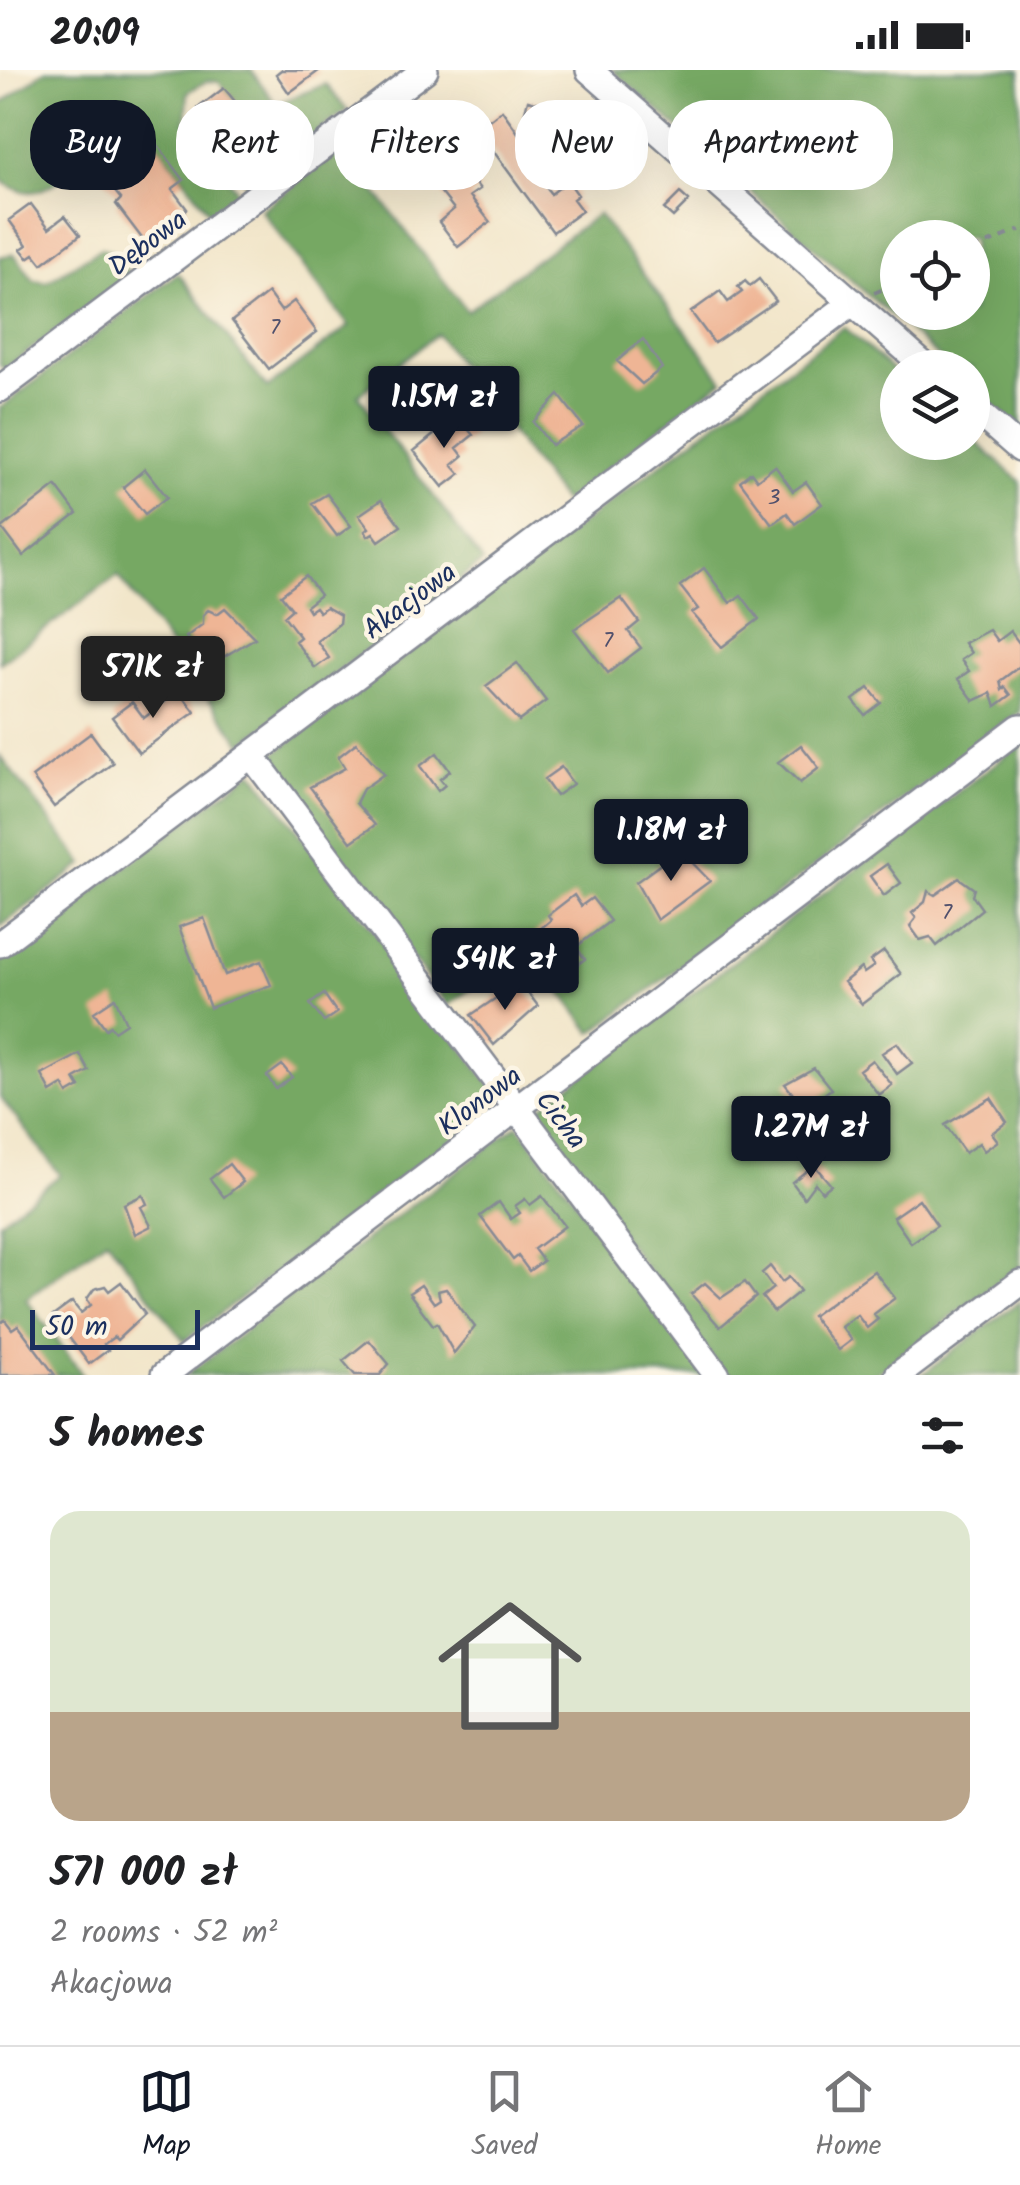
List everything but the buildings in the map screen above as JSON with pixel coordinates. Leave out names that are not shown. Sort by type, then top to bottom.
[{"type":"street","name":"Dębowa","points":[[0,389],[425,70]]},
{"type":"street","points":[[589,70],[907,350]]},
{"type":"street","name":"Akacjowa","points":[[0,944],[853,302]]},
{"type":"street","points":[[990,423],[1020,449]]},
{"type":"street","name":"Klonowa","points":[[164,1375],[1020,727]]},
{"type":"street","name":"Cicha","points":[[252,756],[717,1375]]},
{"type":"street","points":[[898,1375],[1020,1283]]},
{"type":"path","points":[[990,242],[1020,230]]},
{"type":"green space","points":[[46,70],[251,70],[273,100],[234,100],[219,82],[207,81],[188,92],[187,100],[176,100],[176,168],[156,141],[156,100],[30,100],[30,190],[40,190],[29,192],[0,179],[0,105]]},
{"type":"green space","points":[[612,70],[1020,70],[1020,429],[990,402],[990,350],[931,350],[908,330],[990,330],[990,220],[880,220],[880,305],[749,190],[893,190],[893,100],[668,100],[668,119]]},
{"type":"green space","points":[[326,84],[339,100],[334,100],[334,120],[314,135],[314,100],[286,100]]},
{"type":"green space","points":[[334,156],[334,190],[374,190],[467,311],[598,214],[723,380],[563,502],[437,334],[358,395],[483,562],[242,744],[118,575],[0,663],[0,408],[178,273],[267,388],[349,326],[261,210],[288,190],[314,190],[314,171]]},
{"type":"green space","points":[[192,190],[236,190],[238,192],[212,216]]},
{"type":"green space","points":[[102,248],[118,254],[130,277],[4,369],[0,364],[0,257],[14,254],[34,280],[46,282]]},
{"type":"green space","points":[[844,327],[880,359],[880,460],[990,460],[990,454],[1020,481],[1020,712],[592,1033],[528,947],[448,1005],[263,762]]},
{"type":"green space","points":[[1020,745],[1020,1266],[874,1375],[725,1375],[532,1114]]},
{"type":"green space","points":[[0,756],[84,864],[0,927]]},
{"type":"green space","points":[[253,771],[503,1101],[184,1341],[107,1239],[26,1299],[83,1375],[0,1375],[0,1221],[60,1175],[0,1097],[0,961]]},
{"type":"green space","points":[[518,1125],[709,1375],[186,1375]]},
{"type":"green space","points":[[1020,1301],[1020,1375],[922,1375]]}]
